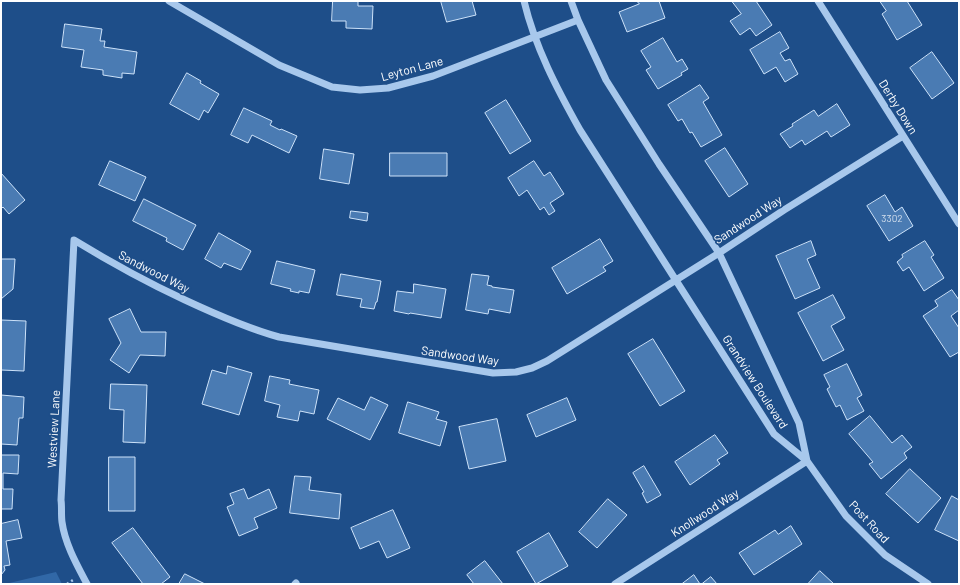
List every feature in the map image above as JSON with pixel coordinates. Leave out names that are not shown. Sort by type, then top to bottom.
[{"type":"street","name":"Leyton Lane","points":[[169,1],[279,65],[332,88],[360,90],[388,88],[433,76],[578,20]]},
{"type":"street","name":"Grandview Boulevard","points":[[524,1],[534,38],[555,85],[580,130],[774,434],[807,461]]},
{"type":"street","name":"Grandview Boulevard","points":[[571,1],[578,20],[606,80],[659,164],[719,253],[799,423],[807,461]]},
{"type":"street","name":"Derby Down","points":[[818,1],[959,224]]},
{"type":"street","name":"Sandwood Way","points":[[72,269],[74,240],[106,260],[146,281],[220,317],[257,331],[286,338],[493,373],[516,372],[532,368],[547,361],[903,136]]},
{"type":"street","name":"Westview Lane","points":[[72,269],[61,500],[62,523],[76,564],[88,584]]},
{"type":"street","name":"Knollwood Way","points":[[615,584],[625,581],[807,461]]},
{"type":"street","name":"Post Road","points":[[807,461],[846,516],[885,555],[928,584]]},
{"type":"shaded area","points":[[56,572],[62,584],[5,584]]},
{"type":"building","points":[[333,1],[358,1],[358,6],[373,6],[372,29],[346,28],[346,21],[332,21]]},
{"type":"building","points":[[441,1],[472,1],[476,15],[447,22]]},
{"type":"building","points":[[637,1],[659,1],[665,18],[627,32],[619,12],[639,4]]},
{"type":"building","points":[[732,1],[756,1],[772,25],[756,36],[750,28],[740,35],[730,21],[741,14]]},
{"type":"building","points":[[880,1],[907,1],[922,25],[897,40],[882,14],[886,11]]},
{"type":"building","points":[[65,24],[102,29],[100,41],[105,41],[104,47],[137,52],[134,74],[122,73],[122,78],[103,75],[103,70],[81,67],[84,50],[62,47]]},
{"type":"building","points":[[780,32],[789,48],[780,53],[785,61],[790,59],[798,74],[785,82],[776,67],[764,74],[750,50]]},
{"type":"building","points":[[663,38],[677,62],[682,59],[688,69],[681,73],[682,75],[658,89],[646,70],[651,67],[641,51]]},
{"type":"building","points":[[932,52],[954,83],[932,99],[910,68]]},
{"type":"building","points":[[187,73],[201,81],[200,83],[219,94],[208,113],[204,110],[199,120],[170,104]]},
{"type":"building","points":[[700,85],[709,98],[703,102],[722,135],[701,147],[692,132],[690,133],[682,119],[678,121],[668,105]]},
{"type":"building","points":[[506,100],[531,141],[510,154],[485,113]]},
{"type":"building","points":[[837,104],[850,125],[831,137],[827,131],[805,145],[802,140],[790,148],[780,134],[793,126],[792,124],[814,110],[818,116]]},
{"type":"building","points":[[244,108],[272,121],[270,125],[297,136],[289,153],[252,135],[248,143],[231,135]]},
{"type":"building","points":[[725,148],[748,184],[729,197],[705,161]]},
{"type":"building","points":[[324,149],[354,154],[349,184],[320,179]]},
{"type":"building","points":[[390,153],[447,153],[447,176],[390,176]]},
{"type":"building","points":[[110,161],[146,177],[135,201],[99,185]]},
{"type":"building","points":[[534,161],[544,176],[550,172],[564,194],[550,203],[555,211],[549,215],[544,207],[540,210],[527,190],[519,196],[508,178]]},
{"type":"building","points":[[1,173],[25,200],[9,214],[3,207],[1,209]]},
{"type":"building","points":[[885,195],[895,212],[902,207],[913,226],[889,241],[867,206]]},
{"type":"building","points":[[144,199],[196,225],[183,250],[166,241],[167,238],[133,221]]},
{"type":"building","points":[[351,211],[368,213],[367,221],[350,218]]},
{"type":"building","points":[[219,233],[251,251],[241,270],[224,263],[221,268],[205,259]]},
{"type":"building","points":[[600,239],[613,261],[603,267],[606,271],[567,294],[552,268]]},
{"type":"building","points":[[811,241],[816,255],[807,259],[820,288],[795,299],[776,256]]},
{"type":"building","points":[[925,241],[934,255],[931,257],[944,278],[924,291],[909,267],[903,271],[897,262],[903,257],[902,255]]},
{"type":"building","points":[[1,259],[15,259],[13,289],[1,299]]},
{"type":"building","points":[[277,261],[315,270],[309,293],[290,291],[291,289],[271,284]]},
{"type":"building","points":[[341,274],[381,281],[377,302],[374,309],[360,307],[362,299],[337,295]]},
{"type":"building","points":[[472,274],[489,276],[487,285],[492,287],[514,290],[510,313],[489,309],[488,314],[466,310]]},
{"type":"building","points":[[414,284],[446,289],[441,318],[394,311],[397,291],[413,293]]},
{"type":"building","points":[[952,290],[959,300],[959,310],[951,316],[959,328],[959,352],[950,357],[923,316],[938,306],[935,301]]},
{"type":"building","points":[[833,295],[845,318],[831,326],[844,350],[823,361],[798,313]]},
{"type":"building","points":[[130,309],[141,332],[166,332],[165,356],[140,355],[129,373],[110,360],[121,343],[109,319]]},
{"type":"building","points":[[1,320],[26,321],[24,371],[1,370]]},
{"type":"building","points":[[653,339],[685,391],[660,406],[628,354]]},
{"type":"building","points":[[847,364],[862,395],[857,398],[864,411],[847,420],[840,405],[836,407],[827,389],[830,387],[824,375]]},
{"type":"building","points":[[228,366],[252,373],[239,415],[202,404],[212,370],[226,374]]},
{"type":"building","points":[[270,376],[290,380],[289,384],[319,390],[314,414],[300,411],[298,421],[277,417],[280,405],[265,401]]},
{"type":"building","points":[[111,384],[147,385],[145,443],[123,442],[124,410],[110,409]]},
{"type":"building","points":[[1,395],[24,397],[23,418],[19,418],[17,445],[1,444]]},
{"type":"building","points":[[371,397],[388,405],[370,440],[327,419],[338,398],[364,410]]},
{"type":"building","points":[[567,398],[576,420],[536,437],[527,415]]},
{"type":"building","points":[[408,402],[439,412],[436,419],[447,422],[440,446],[399,433]]},
{"type":"building","points":[[870,416],[892,443],[902,435],[912,447],[904,453],[907,458],[881,479],[869,464],[873,462],[849,434]]},
{"type":"building","points":[[497,419],[506,461],[469,469],[459,427]]},
{"type":"building","points":[[715,435],[728,453],[717,460],[720,464],[690,485],[675,462]]},
{"type":"building","points":[[1,455],[19,455],[18,474],[3,473],[3,489],[13,489],[12,509],[1,509]]},
{"type":"building","points":[[109,457],[135,457],[135,511],[109,511]]},
{"type":"building","points":[[644,466],[661,495],[647,503],[642,493],[644,492],[633,473]]},
{"type":"building","points":[[910,469],[941,498],[918,523],[886,494]]},
{"type":"building","points":[[295,476],[311,477],[309,490],[341,494],[339,519],[290,513]]},
{"type":"building","points":[[244,489],[248,499],[269,489],[277,508],[254,518],[258,528],[239,536],[227,507],[234,504],[230,494]]},
{"type":"building","points":[[952,496],[959,500],[959,541],[935,530]]},
{"type":"building","points":[[608,499],[627,515],[597,548],[579,532]]},
{"type":"building","points":[[393,510],[410,548],[387,558],[379,541],[360,549],[351,528]]},
{"type":"building","points":[[18,520],[22,538],[6,541],[10,565],[4,566],[5,570],[1,575],[1,524]]},
{"type":"building","points":[[791,526],[802,544],[754,575],[739,553],[775,530],[778,534]]},
{"type":"building","points":[[133,528],[170,577],[161,584],[143,584],[112,543]]},
{"type":"building","points":[[549,533],[568,566],[536,584],[517,552]]},
{"type":"building","points":[[485,561],[503,584],[474,584],[467,575]]},
{"type":"building","points":[[820,571],[834,584],[808,584]]},
{"type":"building","points":[[185,574],[205,584],[179,584]]},
{"type":"building","points":[[694,575],[700,584],[682,584]]},
{"type":"building","points":[[711,577],[717,584],[702,584]]}]
